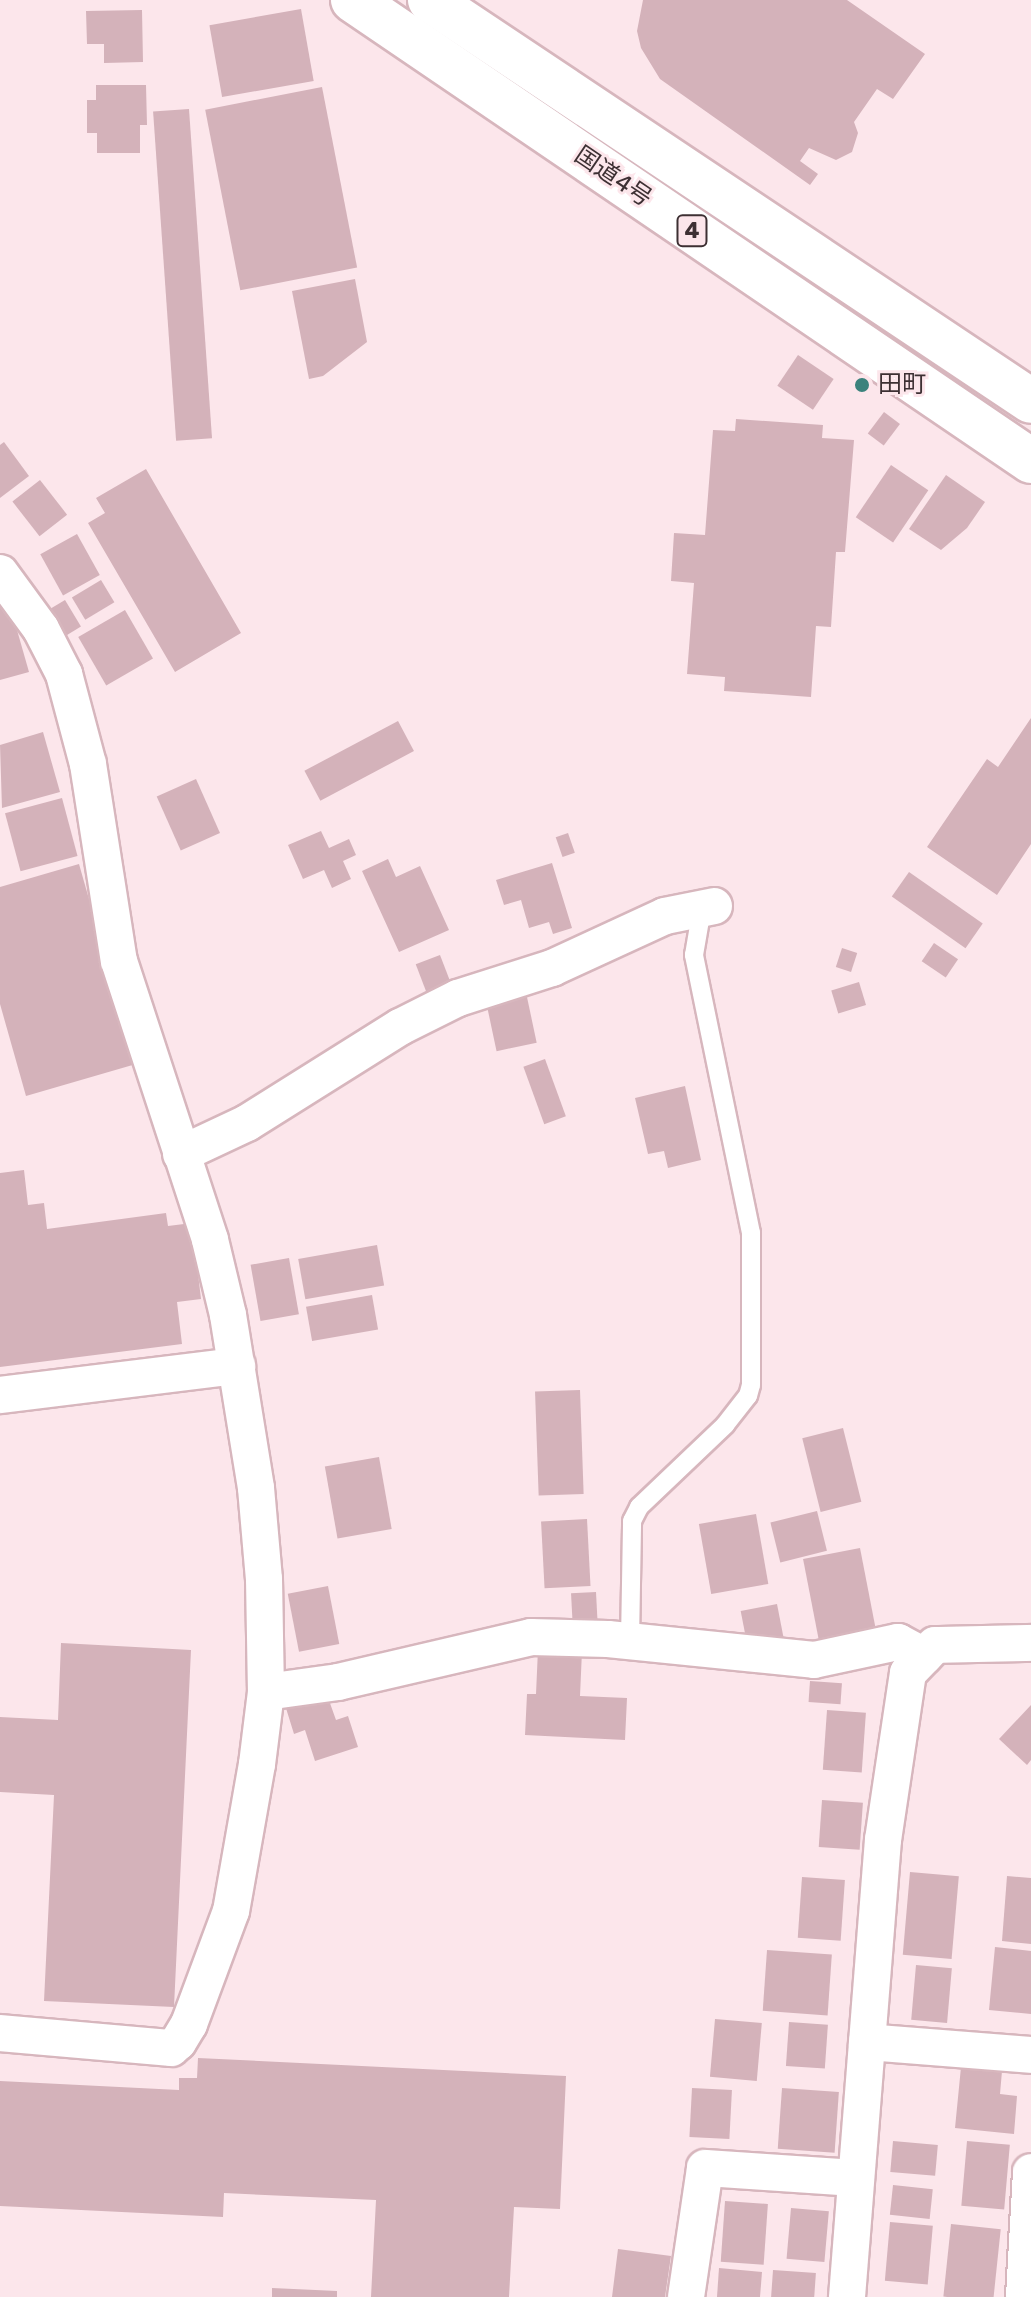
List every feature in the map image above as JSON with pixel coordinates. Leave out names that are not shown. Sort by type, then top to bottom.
[{"type":"highway","name":"国道4号","points":[[353,0],[1031,461]]},
{"type":"highway","name":"国道4号","points":[[444,4],[1031,401]]},
{"type":"street","points":[[0,2033],[171,2048],[178,2042],[189,2024],[231,1911],[257,1764],[266,1692],[264,1579],[258,1503],[237,1366],[210,1240],[119,961],[88,764],[64,674],[41,629],[2,581]]},
{"type":"street","points":[[181,1154],[247,1123],[400,1027],[458,998],[552,968],[651,921],[708,907]]},
{"type":"street","points":[[0,1395],[237,1366]]},
{"type":"street","points":[[266,1692],[338,1682],[531,1637],[630,1641],[814,1660],[898,1642],[924,1656]]},
{"type":"street","points":[[847,2297],[885,1825],[908,1673],[935,1645],[1031,1643]]},
{"type":"street","points":[[867,2042],[1031,2055]]},
{"type":"street","points":[[686,2297],[705,2168],[856,2178]]},
{"type":"street","points":[[1024,2297],[1031,2172]]},
{"type":"lane","points":[[630,1641],[632,1521],[639,1507],[725,1425],[748,1396],[751,1385],[751,1233],[694,955],[708,907]]},
{"type":"building","points":[[643,0],[847,0],[925,54],[893,99],[877,89],[854,122],[858,133],[852,152],[836,160],[809,148],[800,161],[818,174],[810,185],[660,79],[641,48],[637,31]]},
{"type":"building","points":[[301,9],[314,81],[222,97],[209,25]]},
{"type":"building","points":[[142,10],[143,62],[104,63],[104,44],[87,44],[86,11]]},
{"type":"building","points":[[96,85],[146,85],[147,125],[140,125],[140,153],[97,153],[97,133],[87,133],[87,100],[96,100]]},
{"type":"building","points":[[322,87],[357,268],[240,290],[205,110]]},
{"type":"building","points":[[189,109],[212,438],[176,441],[153,112]]},
{"type":"building","points":[[355,279],[367,342],[323,376],[309,379],[292,291]]},
{"type":"building","points":[[798,355],[834,379],[813,410],[777,386]]},
{"type":"building","points":[[884,412],[900,424],[884,446],[868,434]]},
{"type":"building","points":[[736,419],[823,425],[822,438],[854,440],[845,552],[836,552],[831,627],[816,626],[811,697],[724,691],[725,677],[687,674],[694,583],[671,581],[674,533],[705,535],[713,430],[735,431]]},
{"type":"building","points":[[4,442],[29,476],[0,498],[0,445]]},
{"type":"building","points":[[891,465],[928,490],[893,542],[856,517]]},
{"type":"building","points":[[146,469],[241,633],[175,672],[88,523],[105,513],[96,498]]},
{"type":"building","points":[[946,475],[985,502],[967,528],[941,550],[909,529]]},
{"type":"building","points":[[40,480],[67,515],[40,536],[12,502]]},
{"type":"building","points":[[77,534],[100,575],[63,595],[40,554]]},
{"type":"building","points":[[101,580],[114,602],[85,620],[72,598]]},
{"type":"building","points":[[65,600],[81,627],[63,637],[47,611]]},
{"type":"building","points":[[9,602],[29,672],[0,680],[0,604]]},
{"type":"building","points":[[125,610],[153,658],[106,685],[78,637]]},
{"type":"building","points":[[1031,718],[1031,844],[997,895],[927,847],[987,759],[998,767]]},
{"type":"building","points":[[398,721],[414,751],[320,801],[304,771]]},
{"type":"building","points":[[43,732],[60,792],[2,808],[0,745]]},
{"type":"building","points":[[196,779],[220,833],[181,850],[157,796]]},
{"type":"building","points":[[62,798],[78,856],[21,871],[5,813]]},
{"type":"building","points":[[321,831],[329,848],[349,839],[356,855],[343,861],[351,879],[332,888],[324,870],[303,879],[288,845]]},
{"type":"building","points":[[568,833],[575,853],[563,857],[556,837]]},
{"type":"building","points":[[388,859],[396,877],[420,866],[449,930],[399,952],[362,871]]},
{"type":"building","points":[[552,863],[572,928],[553,934],[549,922],[529,928],[521,900],[504,905],[496,880]]},
{"type":"building","points":[[79,864],[136,1064],[26,1096],[0,1004],[0,887]]},
{"type":"building","points":[[909,872],[983,924],[966,948],[892,897]]},
{"type":"building","points":[[934,943],[958,959],[946,977],[922,961]]},
{"type":"building","points":[[842,948],[857,953],[851,972],[836,967]]},
{"type":"building","points":[[440,955],[453,989],[429,998],[416,964]]},
{"type":"building","points":[[859,982],[866,1005],[838,1013],[831,990]]},
{"type":"building","points":[[524,983],[537,1043],[497,1051],[484,992]]},
{"type":"building","points":[[545,1059],[566,1116],[544,1124],[523,1067]]},
{"type":"building","points":[[685,1086],[701,1160],[668,1168],[664,1151],[648,1154],[635,1098]]},
{"type":"building","points":[[24,1170],[28,1205],[44,1203],[47,1229],[166,1213],[168,1226],[192,1223],[201,1299],[177,1302],[182,1344],[0,1367],[0,1173]]},
{"type":"building","points":[[377,1245],[384,1285],[305,1299],[298,1259]]},
{"type":"building","points":[[289,1258],[299,1314],[260,1321],[251,1265]]},
{"type":"building","points":[[372,1295],[378,1329],[312,1341],[306,1307]]},
{"type":"building","points":[[580,1390],[584,1494],[539,1496],[535,1392]]},
{"type":"building","points":[[843,1428],[861,1502],[821,1512],[802,1438]]},
{"type":"building","points":[[379,1457],[392,1529],[338,1538],[325,1467]]},
{"type":"building","points":[[817,1511],[827,1551],[780,1562],[770,1523]]},
{"type":"building","points":[[756,1514],[768,1584],[711,1594],[699,1524]]},
{"type":"building","points":[[587,1519],[591,1586],[545,1588],[541,1521]]},
{"type":"building","points":[[860,1548],[877,1633],[820,1644],[803,1559]]},
{"type":"building","points":[[328,1586],[339,1644],[299,1652],[288,1594]]},
{"type":"building","points":[[596,1592],[598,1626],[573,1627],[571,1593]]},
{"type":"building","points":[[777,1604],[784,1641],[748,1648],[741,1611]]},
{"type":"building","points":[[61,1643],[191,1650],[174,2007],[44,2001],[54,1795],[0,1792],[0,1717],[58,1720]]},
{"type":"building","points":[[538,1649],[582,1651],[580,1696],[627,1698],[625,1740],[525,1735],[527,1694],[536,1694]]},
{"type":"building","points":[[810,1681],[842,1683],[840,1704],[809,1702]]},
{"type":"building","points":[[326,1692],[336,1720],[348,1716],[358,1747],[315,1761],[305,1730],[294,1734],[285,1705]]},
{"type":"building","points":[[1031,1705],[1031,1760],[1027,1765],[999,1739]]},
{"type":"building","points":[[827,1710],[866,1713],[862,1773],[823,1770]]},
{"type":"building","points":[[822,1800],[863,1803],[860,1850],[819,1847]]},
{"type":"building","points":[[910,1872],[959,1876],[952,1959],[903,1955]]},
{"type":"building","points":[[1007,1876],[1031,1878],[1031,1944],[1002,1941]]},
{"type":"building","points":[[802,1877],[845,1880],[841,1941],[798,1938]]},
{"type":"building","points":[[995,1947],[1031,1951],[1031,2014],[989,2010]]},
{"type":"building","points":[[767,1950],[832,1955],[828,2015],[763,2011]]},
{"type":"building","points":[[916,1965],[952,1968],[947,2023],[911,2020]]},
{"type":"building","points":[[715,2019],[762,2023],[757,2081],[710,2077]]},
{"type":"building","points":[[789,2022],[828,2025],[825,2069],[786,2066]]},
{"type":"building","points":[[198,2058],[566,2076],[560,2209],[514,2207],[509,2297],[371,2297],[376,2200],[224,2193],[223,2217],[0,2206],[0,2081],[179,2090],[179,2078],[197,2078]]},
{"type":"building","points":[[961,2067],[1002,2071],[1000,2094],[1017,2096],[1014,2134],[955,2128]]},
{"type":"building","points":[[692,2088],[732,2090],[729,2139],[689,2137]]},
{"type":"building","points":[[782,2088],[839,2092],[835,2153],[778,2149]]},
{"type":"building","points":[[893,2141],[938,2145],[935,2176],[890,2172]]},
{"type":"building","points":[[967,2141],[1010,2145],[1004,2210],[961,2206]]},
{"type":"building","points":[[893,2185],[933,2189],[930,2219],[890,2215]]},
{"type":"building","points":[[725,2201],[768,2204],[764,2265],[721,2262]]},
{"type":"building","points":[[791,2208],[829,2211],[824,2262],[787,2259]]},
{"type":"building","points":[[890,2222],[933,2226],[928,2285],[885,2281]]},
{"type":"building","points":[[951,2224],[1001,2229],[994,2297],[943,2297]]},
{"type":"building","points":[[618,2249],[671,2256],[665,2297],[612,2297]]},
{"type":"building","points":[[719,2268],[762,2272],[760,2297],[717,2297]]},
{"type":"building","points":[[773,2270],[816,2273],[814,2297],[771,2297]]},
{"type":"building","points":[[272,2288],[337,2291],[337,2297],[272,2297]]},
{"type":"place","name":"田町","points":[[862,385]]}]
